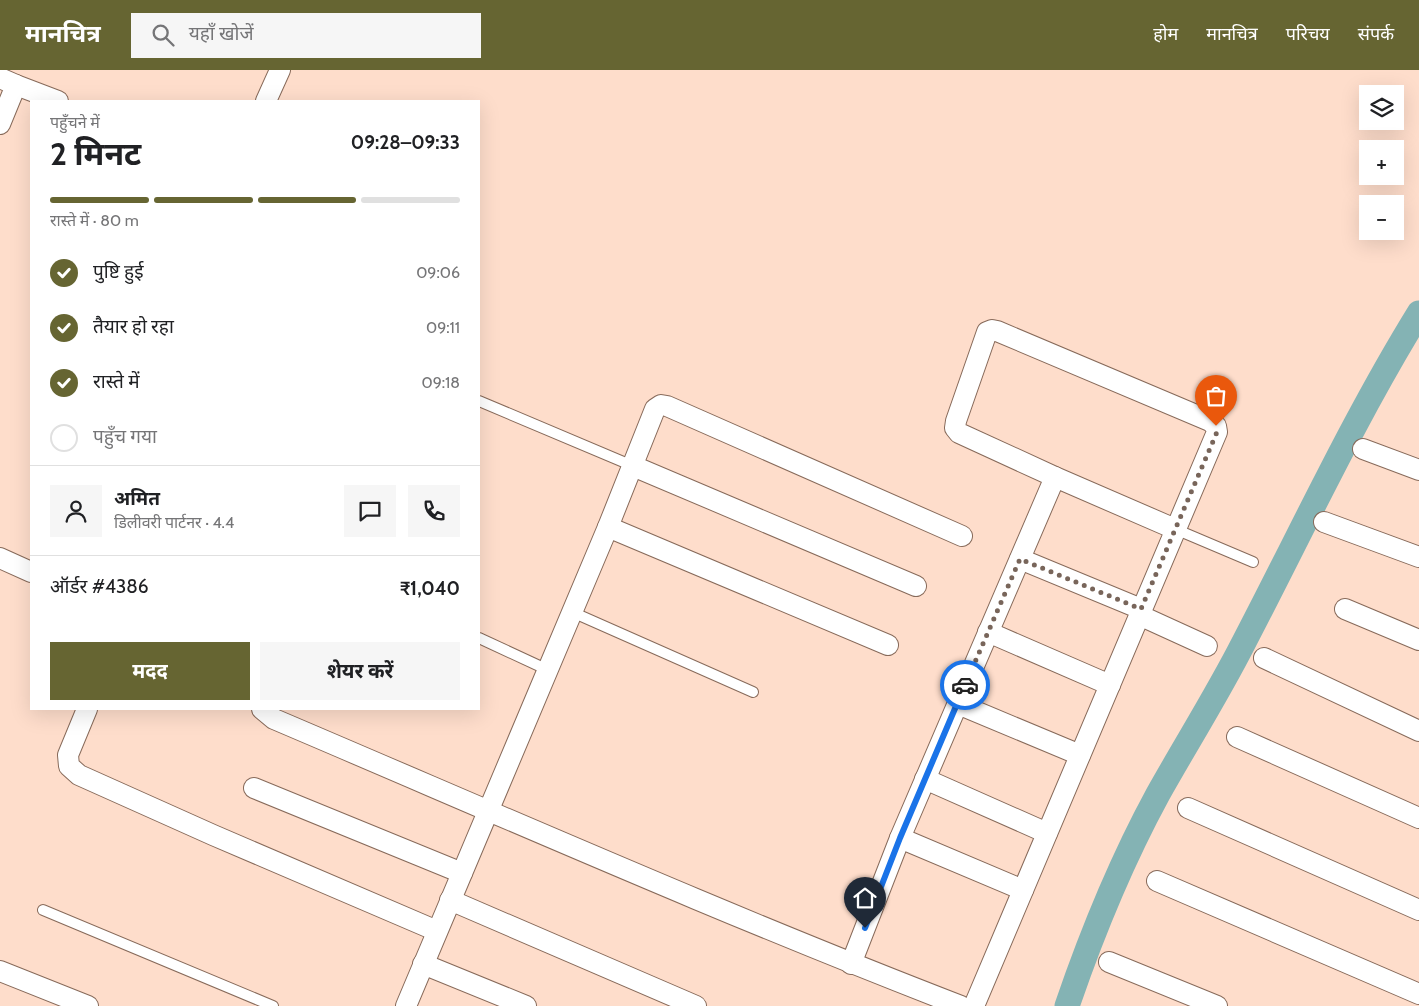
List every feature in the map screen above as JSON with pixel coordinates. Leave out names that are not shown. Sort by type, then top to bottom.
[{"type":"street","points":[[266,100],[280,70]]},
{"type":"street","points":[[0,124],[8,81],[56,100]]},
{"type":"street","points":[[974,1006],[1217,432],[1216,426],[1210,421],[998,331],[992,330],[987,332],[955,428],[960,433],[1055,477],[1175,529]]},
{"type":"street","points":[[406,1006],[656,409],[661,405],[667,406],[962,536]]},
{"type":"street","points":[[1363,449],[1419,470]]},
{"type":"street","points":[[633,466],[916,586]]},
{"type":"street","points":[[851,964],[900,838],[1055,477]]},
{"type":"street","points":[[1324,522],[1419,557]]},
{"type":"street","points":[[608,527],[888,645]]},
{"type":"street","points":[[0,558],[30,572]]},
{"type":"street","points":[[1020,559],[1140,612],[1207,646]]},
{"type":"street","points":[[1345,609],[1419,640]]},
{"type":"street","points":[[988,632],[1110,685]]},
{"type":"street","points":[[1264,658],[1419,732]]},
{"type":"street","points":[[958,704],[1080,755]]},
{"type":"street","points":[[87,710],[68,756],[69,766],[79,775],[212,835],[438,931]]},
{"type":"street","points":[[263,710],[274,719],[851,964],[961,1006]]},
{"type":"street","points":[[1237,737],[1419,818]]},
{"type":"street","points":[[925,779],[1047,832]]},
{"type":"street","points":[[254,788],[462,874]]},
{"type":"street","points":[[1188,808],[1419,910]]},
{"type":"street","points":[[900,838],[1023,890]]},
{"type":"street","points":[[1157,881],[1419,994]]},
{"type":"street","points":[[450,900],[696,1006]]},
{"type":"street","points":[[1109,962],[1218,1006]]},
{"type":"street","points":[[423,964],[526,1006]]},
{"type":"street","points":[[0,970],[88,1006]]},
{"type":"lane","points":[[480,401],[633,466]]},
{"type":"lane","points":[[1175,529],[1253,562]]},
{"type":"lane","points":[[572,612],[753,692]]},
{"type":"lane","points":[[480,638],[548,670]]},
{"type":"lane","points":[[43,910],[274,1006]]},
{"type":"waterway","points":[[1067,1006],[1108,898],[1144,820],[1233,663],[1350,435],[1419,313]]},
{"type":"way so far","points":[[965,685],[1020,559],[1141,609],[1217,432],[1216,426]]},
{"type":"route","points":[[865,928],[900,838],[965,685]]}]
